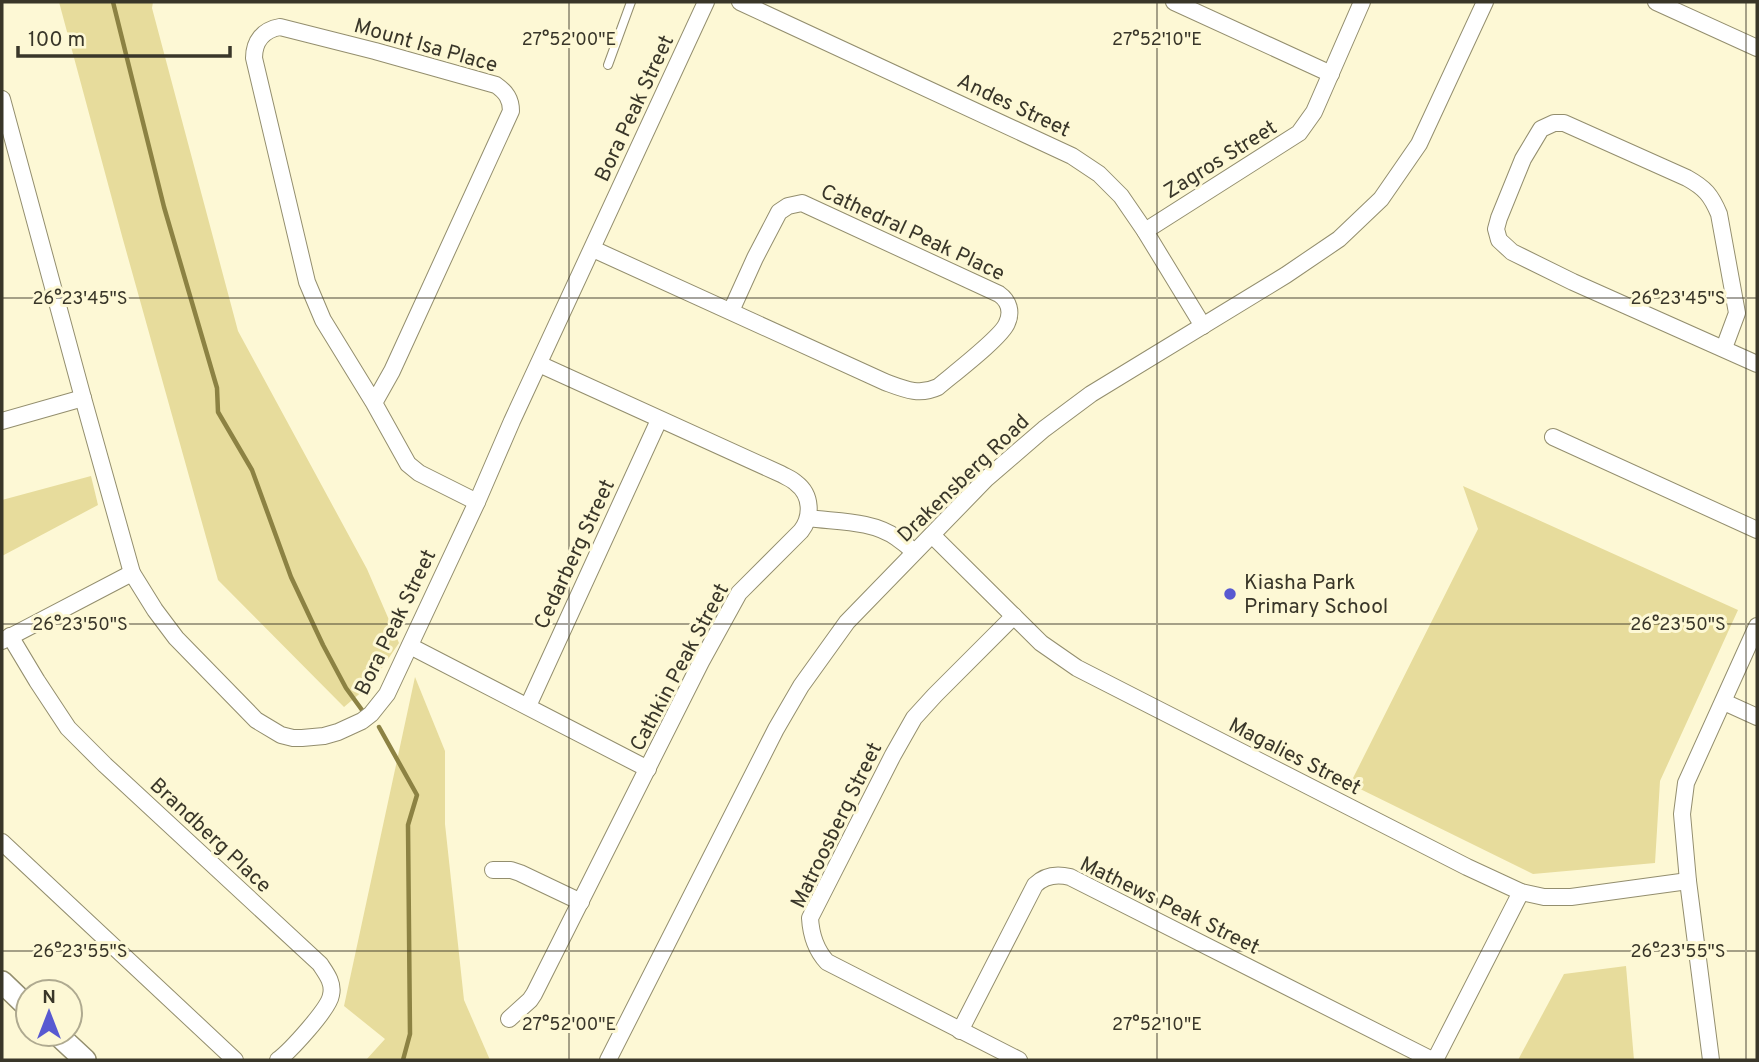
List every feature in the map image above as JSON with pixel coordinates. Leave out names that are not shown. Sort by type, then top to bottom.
[{"type":"street","name":"Bora Peak Street","points":[[2,99],[132,573],[176,638],[256,720],[274,732],[293,738],[324,736],[362,721],[387,694],[706,2]]},
{"type":"street","name":"Andes Street","points":[[740,2],[1072,156],[1098,174],[1121,196],[1203,326]]},
{"type":"street","points":[[1174,2],[1331,74]]},
{"type":"street","name":"Zagros Street","points":[[1145,231],[1299,133],[1314,112],[1362,2]]},
{"type":"street","name":"Drakensberg Road","points":[[608,1060],[776,729],[801,686],[847,622],[986,479],[1044,429],[1091,394],[1286,275],[1339,239],[1381,199],[1419,144],[1485,2]]},
{"type":"street","points":[[1656,2],[1757,48]]},
{"type":"street","name":"Mount Isa Place","points":[[374,403],[392,371],[494,150],[511,111],[511,105],[507,94],[496,85],[280,27],[274,28],[257,43],[254,58],[307,282],[323,320],[408,464],[419,473],[477,502]]},
{"type":"street","points":[[1724,348],[1737,313],[1719,214],[1706,190],[1688,178],[1564,123],[1554,123],[1541,129],[1522,159],[1499,218],[1496,229],[1499,240],[1512,252],[1573,282],[1757,364]]},
{"type":"street","name":"Cathedral Peak Place","points":[[593,249],[885,382],[913,392],[930,391],[939,387],[1003,331],[1010,314],[1007,302],[999,294],[802,204],[788,206],[779,212],[732,311]]},
{"type":"street","points":[[539,364],[797,483],[807,500],[808,517],[875,528],[895,536],[914,552]]},
{"type":"street","points":[[2,421],[83,398]]},
{"type":"street","name":"Cedarberg Street","points":[[528,706],[659,419]]},
{"type":"street","points":[[1553,437],[1757,530]]},
{"type":"street","name":"Cathkin Peak Street","points":[[509,1019],[534,995],[701,662],[739,593],[801,531],[807,524],[808,517]]},
{"type":"street","name":"Magalies Street","points":[[932,535],[1041,643],[1077,668],[1521,892],[1544,897],[1571,897],[1688,881]]},
{"type":"street","name":"Brandberg Place","points":[[132,573],[6,639],[66,725],[124,783],[320,964],[329,978],[331,995],[328,1004],[278,1060]]},
{"type":"street","name":"Matroosberg Street","points":[[1014,616],[914,718],[810,918],[816,947],[827,962],[1019,1060]]},
{"type":"street","points":[[1711,1060],[1682,814],[1686,783],[1757,626]]},
{"type":"street","points":[[410,646],[648,769]]},
{"type":"street","points":[[1724,702],[1757,717]]},
{"type":"street","points":[[2,842],[235,1060]]},
{"type":"street","points":[[494,870],[520,873],[581,902]]},
{"type":"street","name":"Mathews Peak Street","points":[[960,1031],[1035,885],[1044,879],[1061,875],[1070,877],[1434,1060]]},
{"type":"street","points":[[1434,1060],[1521,892]]},
{"type":"street","points":[[72,1048],[85,1060]]},
{"type":"lane","points":[[608,65],[631,2]]},
{"type":"shaded area","points":[[59,2],[153,2],[152,8],[238,331],[367,569],[399,643],[371,684],[344,707],[218,580]]},
{"type":"shaded area","points":[[91,476],[98,505],[2,556],[2,500]]},
{"type":"shaded area","points":[[1463,486],[1738,610],[1660,781],[1655,863],[1533,874],[1350,784],[1478,529]]},
{"type":"shaded area","points":[[415,677],[445,751],[445,824],[464,1000],[490,1060],[366,1060],[385,1039],[344,1006]]},
{"type":"shaded area","points":[[1626,966],[1634,1060],[1518,1060],[1564,974]]},
{"type":"waterway","points":[[113,2],[164,207],[217,388],[218,412],[252,470],[291,577],[323,645],[346,688],[362,710]]},
{"type":"waterway","points":[[379,727],[417,795],[408,825],[410,1034],[403,1060]]},
{"type":"place","name":"Kiasha Park Primary School","points":[[1230,594]]}]
